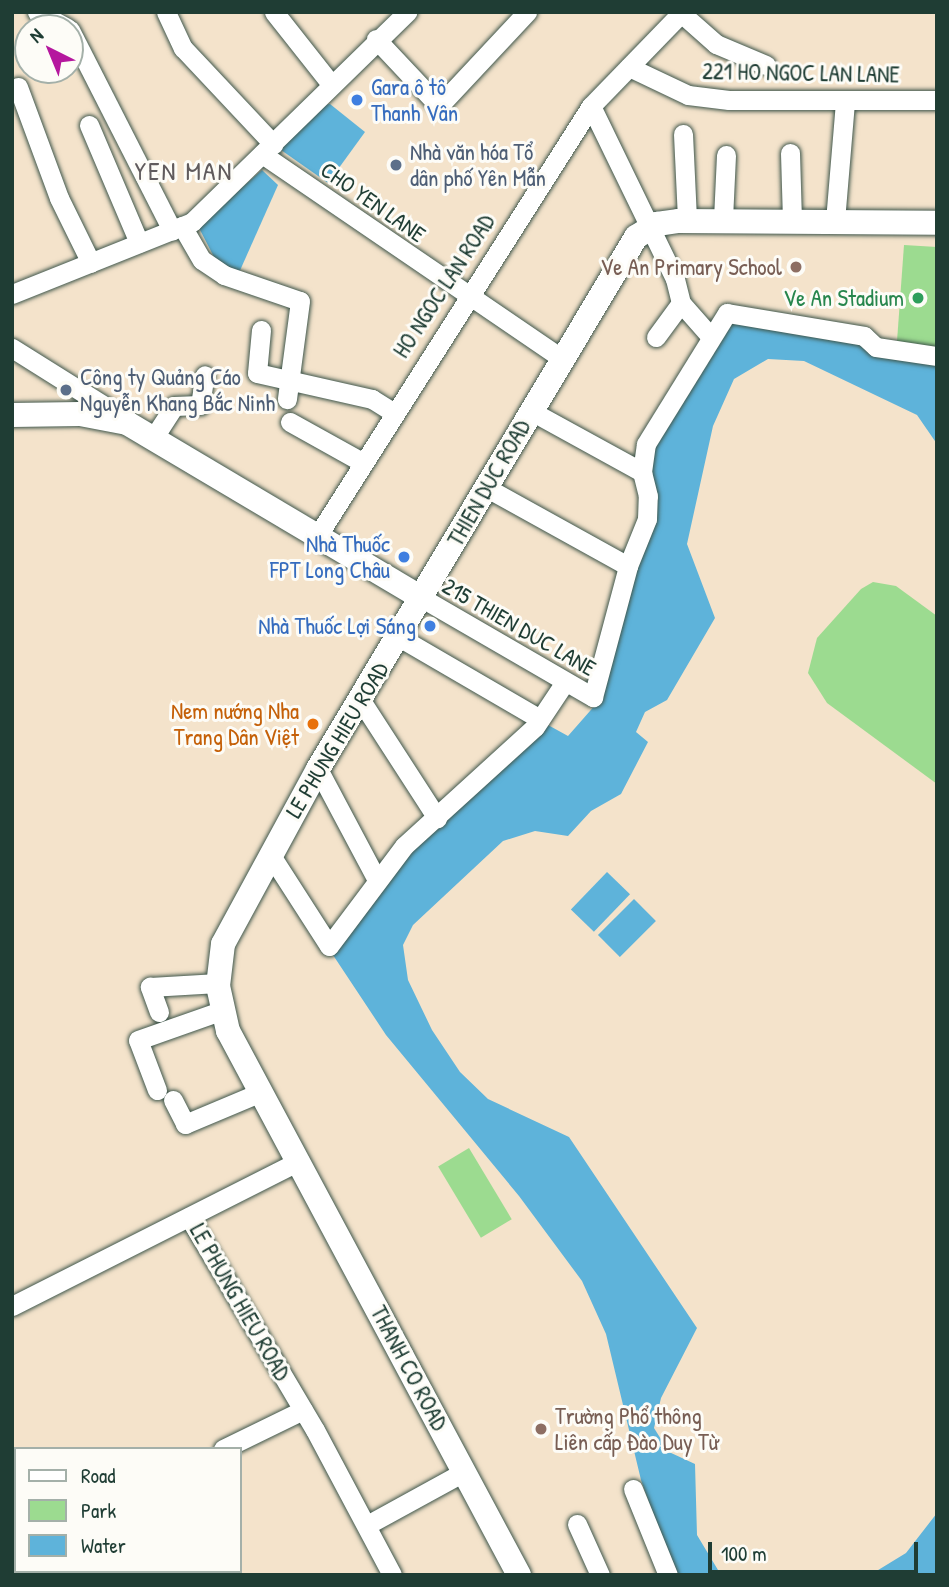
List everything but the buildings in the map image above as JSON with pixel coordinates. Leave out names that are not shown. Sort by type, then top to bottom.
[{"type":"main road","points":[[648,228],[687,220],[723,219],[937,222]]},
{"type":"main road","name":"THIEN DUC ROAD","points":[[422,598],[626,249],[648,228]]},
{"type":"main road","points":[[12,415],[100,416],[149,434],[422,598]]},
{"type":"main road","name":"LE PHUNG HIEU ROAD","points":[[299,1161],[228,1031],[218,983],[226,936],[318,769],[422,598]]},
{"type":"main road","name":"THANH CO ROAD","points":[[299,1161],[519,1575]]},
{"type":"street","name":"CHO YEN LANE","points":[[166,12],[183,48],[268,149],[467,295],[561,358]]},
{"type":"street","points":[[274,12],[330,83]]},
{"type":"street","points":[[376,39],[439,106],[527,12]]},
{"type":"street","points":[[681,13],[716,44],[766,65]]},
{"type":"street","name":"HO NGOC LAN ROAD","points":[[318,535],[467,295],[591,106],[681,13]]},
{"type":"street","points":[[12,294],[177,228],[215,203],[376,39],[394,16]]},
{"type":"street","name":"221 HO NGOC LAN LANE","points":[[629,67],[688,95],[845,103],[937,100]]},
{"type":"street","points":[[84,71],[177,228],[202,260],[225,275],[300,301],[288,389]]},
{"type":"street","points":[[18,87],[59,198],[91,262]]},
{"type":"street","points":[[835,221],[845,103]]},
{"type":"street","points":[[591,106],[675,279],[681,303],[711,337]]},
{"type":"street","points":[[89,125],[139,243]]},
{"type":"street","points":[[683,134],[687,220]]},
{"type":"street","points":[[790,153],[792,221]]},
{"type":"street","points":[[723,219],[726,155]]},
{"type":"street","points":[[656,337],[681,303]]},
{"type":"street","points":[[487,488],[628,566],[647,519],[648,496],[642,471],[646,444],[721,318],[734,311],[864,336],[876,347],[937,356]]},
{"type":"street","points":[[261,330],[257,373],[288,389],[372,400],[393,412]]},
{"type":"street","points":[[12,348],[149,434],[174,406],[200,405],[205,374]]},
{"type":"street","points":[[531,411],[642,471]]},
{"type":"street","points":[[290,422],[362,462]]},
{"type":"street","name":"215 THIEN DUC LANE","points":[[422,598],[593,697],[628,566]]},
{"type":"street","points":[[399,637],[540,719]]},
{"type":"street","points":[[270,854],[329,946],[376,878],[404,846],[540,719],[565,682]]},
{"type":"street","points":[[360,699],[437,818]]},
{"type":"street","points":[[318,769],[376,878]]},
{"type":"street","points":[[159,1012],[150,987],[218,983]]},
{"type":"street","points":[[223,1010],[138,1040],[165,1095],[185,1124],[261,1092]]},
{"type":"street","name":"LE PHUNG HIEU ROAD","points":[[299,1161],[189,1217],[303,1410],[392,1575]]},
{"type":"street","points":[[12,1306],[189,1217]]},
{"type":"street","points":[[227,1447],[303,1410]]},
{"type":"street","points":[[367,1525],[464,1472]]},
{"type":"street","points":[[633,1489],[668,1575]]},
{"type":"street","points":[[577,1524],[600,1575]]},
{"type":"green space","name":"Ve An Stadium","points":[[904,245],[937,247],[937,358],[896,355]]},
{"type":"green space","points":[[873,582],[896,586],[937,616],[937,784],[827,703],[808,673],[817,638],[861,589]]},
{"type":"green space","points":[[469,1148],[512,1219],[481,1238],[438,1167]]},
{"type":"water","points":[[330,104],[365,132],[328,183],[281,150],[314,107]]},
{"type":"water","points":[[262,170],[278,185],[238,275],[215,259],[198,226]]},
{"type":"water","points":[[733,313],[937,362],[937,444],[917,415],[804,361],[768,359],[734,379],[713,426],[687,544],[715,618],[667,700],[645,712],[636,732],[648,742],[621,794],[591,811],[568,836],[535,831],[503,841],[413,925],[403,945],[408,980],[432,1030],[460,1072],[488,1099],[569,1137],[697,1328],[661,1398],[654,1428],[669,1452],[695,1464],[697,1535],[721,1575],[675,1575],[641,1480],[606,1334],[582,1281],[519,1196],[386,1035],[331,952],[400,855],[548,725],[568,736],[597,703],[650,517],[647,452]]},
{"type":"water","points":[[607,872],[630,894],[594,932],[571,909]]},
{"type":"water","points":[[634,899],[656,921],[620,957],[598,935]]},
{"type":"water","points":[[937,1513],[937,1575],[870,1575],[906,1553]]},
{"type":"place","name":"Gara ô tô Thanh Vân","points":[[357,100]]},
{"type":"place","name":"Nhà văn hóa Tổ dân phố Yên Mẫn","points":[[396,165]]},
{"type":"place","name":"Ve An Primary School","points":[[796,267]]},
{"type":"place","name":"Ve An Stadium","points":[[918,298]]},
{"type":"place","name":"Công ty Quảng Cáo Nguyễn Khang Bắc Ninh","points":[[66,390]]},
{"type":"place","name":"Nhà Thuốc FPT Long Châu","points":[[404,557]]},
{"type":"place","name":"Nhà Thuốc Lợi Sáng","points":[[430,626]]},
{"type":"place","name":"Nem nướng Nha Trang Dân Việt","points":[[313,724]]},
{"type":"place","name":"Trường Phổ thông Liên cấp Đào Duy Từ","points":[[541,1429]]},
{"type":"district","name":"YEN MAN","points":[[184,171]]}]
